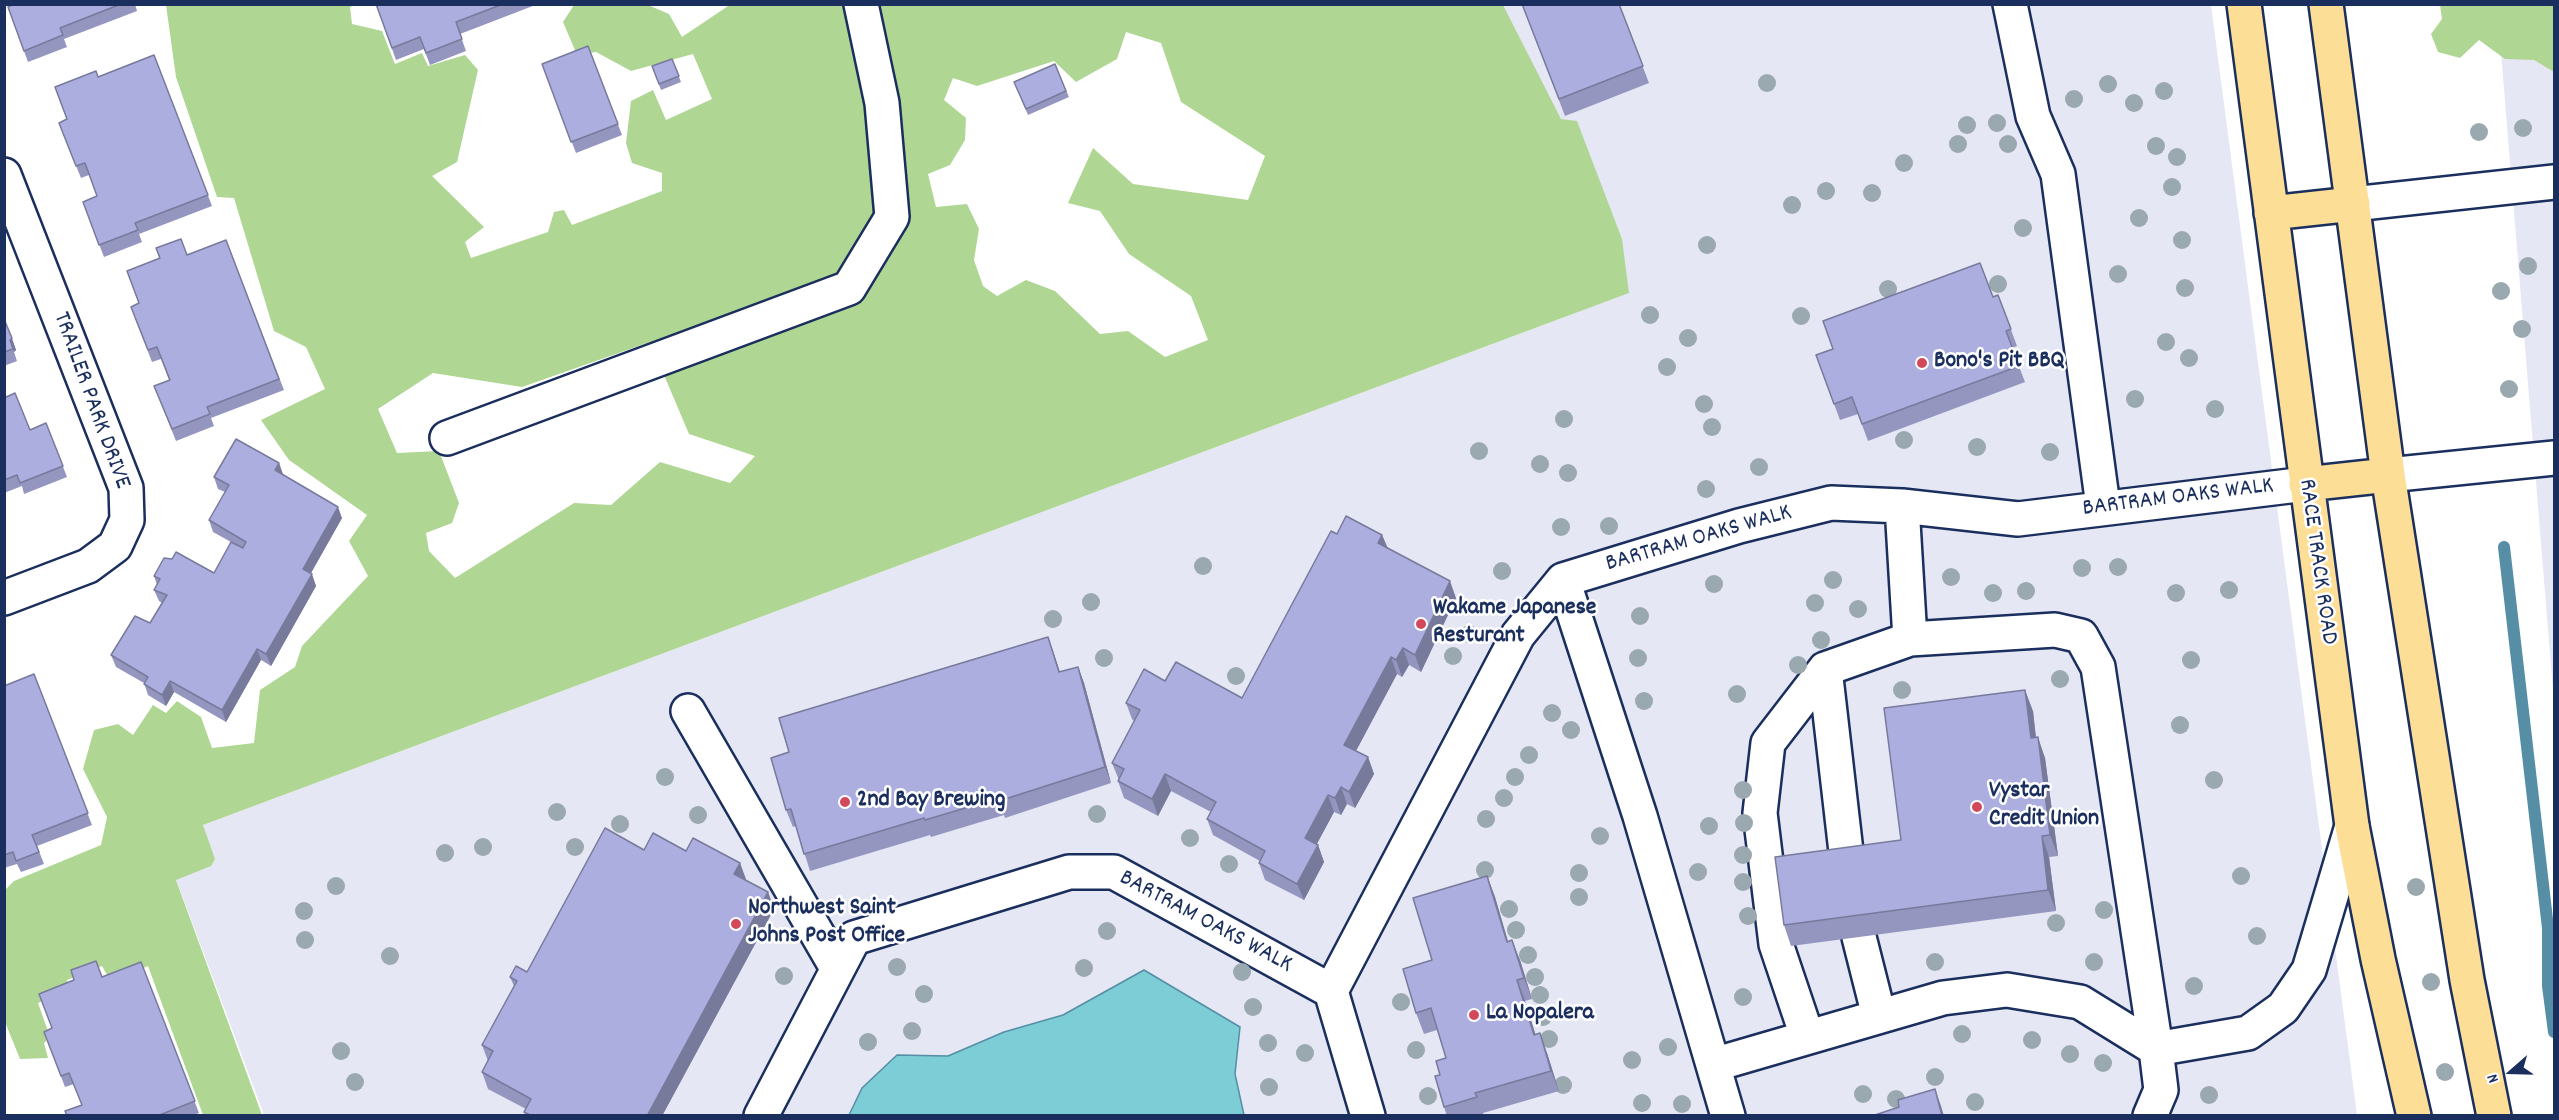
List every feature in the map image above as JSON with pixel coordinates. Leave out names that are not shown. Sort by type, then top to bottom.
[{"type":"main road","name":"RACE TRACK ROAD","points":[[2244,4],[2352,826],[2414,1116]]},
{"type":"main road","points":[[2326,4],[2388,475],[2467,980],[2494,1116]]},
{"type":"main road","points":[[2271,213],[2352,204]]},
{"type":"main road","points":[[2306,484],[2388,475]]},
{"type":"main road","points":[[2404,1116],[2405,1077]]},
{"type":"street","points":[[447,438],[849,288],[891,217],[882,103],[861,4]]},
{"type":"street","points":[[2010,4],[2033,116],[2058,174],[2103,506]]},
{"type":"street","name":"TRAILER PARK DRIVE","points":[[4,175],[126,488],[127,519],[114,546],[88,567],[4,598]]},
{"type":"street","points":[[2352,204],[2554,182]]},
{"type":"street","points":[[2388,475],[2554,458]]},
{"type":"street","name":"BARTRAM OAKS WALK","points":[[1563,580],[1738,526],[1831,502],[1902,506],[2018,519],[2103,506],[2306,484]]},
{"type":"street","points":[[1902,506],[1910,639]]},
{"type":"street","points":[[1368,1116],[1331,991],[1518,635],[1563,580]]},
{"type":"street","points":[[1563,580],[1640,816],[1728,1116]]},
{"type":"street","points":[[1807,1036],[1776,944],[1760,813],[1768,743],[1825,669],[1910,639],[2055,630],[2081,636],[2098,667],[2157,1049],[2161,1090],[2150,1116]]},
{"type":"street","points":[[1825,669],[1848,869]]},
{"type":"street","points":[[688,711],[837,968]]},
{"type":"street","points":[[1713,1065],[1807,1036],[1943,999],[2007,990],[2080,1002],[2157,1049],[2248,1033],[2283,1008],[2309,970],[2352,826]]},
{"type":"street","name":"BARTRAM OAKS WALK","points":[[761,1116],[854,938],[1069,872],[1114,872],[1331,991]]},
{"type":"street","points":[[1859,937],[1879,1016]]},
{"type":"shaded area","points":[[1456,5],[2211,5],[2357,1115],[264,1115],[176,879],[211,865],[214,859],[203,825],[1578,312]]},
{"type":"shaded area","points":[[2554,46],[2554,703],[2501,52]]},
{"type":"green space","points":[[731,4],[1503,5],[1561,119],[1577,121],[1622,239],[1629,293],[203,825],[215,859],[211,866],[176,880],[262,1115],[203,1115],[148,966],[111,982],[102,966],[67,980],[69,988],[38,1003],[50,1037],[44,1043],[48,1058],[20,1059],[5,1022],[5,890],[14,881],[101,845],[107,817],[83,769],[94,730],[118,724],[133,735],[153,705],[166,713],[177,701],[201,717],[212,748],[254,743],[260,690],[295,667],[302,646],[368,576],[349,541],[367,515],[289,460],[261,420],[325,389],[306,347],[274,331],[234,198],[217,197],[176,77],[166,5],[356,5],[350,7],[352,24],[382,31],[395,64],[422,53],[428,66],[465,55],[478,70],[457,162],[432,176],[484,227],[465,242],[471,258],[548,232],[554,212],[564,210],[572,225],[662,191],[662,173],[632,163],[626,143],[631,101],[653,90],[666,120],[712,99],[693,54],[631,71],[596,52],[577,55],[563,22],[574,5],[648,5],[669,14],[682,37]],"holes":[[[1126,32],[1161,43],[1181,102],[1265,156],[1248,200],[1133,184],[1093,148],[1068,203],[1100,211],[1129,254],[1191,296],[1208,340],[1165,357],[1128,331],[1100,334],[1055,291],[1026,280],[997,296],[983,286],[974,260],[979,229],[967,204],[936,207],[928,174],[950,165],[965,140],[966,118],[944,100],[953,78],[977,86],[1054,61],[1076,82],[1117,59]],[[650,342],[689,434],[755,456],[730,483],[660,462],[611,505],[574,503],[455,578],[429,551],[426,533],[452,523],[459,503],[439,451],[397,453],[378,409],[433,373],[522,387]]]},
{"type":"green space","points":[[2440,5],[2554,5],[2554,72],[2534,60],[2505,59],[2479,40],[2460,58],[2438,52],[2431,34],[2442,19]]},
{"type":"water","points":[[1144,970],[1240,1027],[1235,1074],[1244,1115],[849,1115],[862,1088],[897,1055],[948,1056],[1004,1032],[1063,1015]]},
{"type":"building","points":[[14,4],[121,4],[60,28],[63,35],[24,51],[8,7]]},
{"type":"building","points":[[376,4],[503,4],[456,22],[462,39],[426,53],[420,37],[392,48]]},
{"type":"building","points":[[1522,4],[1619,4],[1643,66],[1559,99]]},
{"type":"building","points":[[588,46],[618,124],[571,142],[542,64]]},
{"type":"building","points":[[154,55],[208,195],[135,223],[138,230],[99,245],[83,202],[97,196],[85,163],[76,166],[59,123],[67,119],[55,87],[96,71],[98,77]]},
{"type":"building","points":[[672,59],[679,76],[659,84],[652,66]]},
{"type":"building","points":[[1055,64],[1066,91],[1026,109],[1014,82]]},
{"type":"building","points":[[181,239],[187,255],[226,240],[279,379],[207,407],[210,414],[172,429],[154,386],[170,380],[157,347],[148,350],[131,307],[139,303],[127,271],[160,258],[156,248]]},
{"type":"building","points":[[1980,263],[1993,297],[1998,295],[2011,329],[2006,331],[2019,366],[1862,424],[1852,397],[1834,404],[1816,355],[1833,349],[1823,321]]},
{"type":"building","points":[[4,319],[12,338],[10,340],[13,349],[4,352]]},
{"type":"building","points":[[15,393],[30,430],[46,423],[63,466],[20,483],[17,475],[4,480],[4,398]]},
{"type":"building","points":[[236,439],[279,463],[275,470],[338,507],[303,569],[312,574],[266,654],[257,649],[222,710],[170,681],[162,695],[144,684],[148,677],[111,655],[135,616],[150,623],[167,595],[154,590],[160,579],[154,576],[164,558],[172,559],[176,552],[214,573],[231,542],[243,548],[246,542],[209,520],[229,485],[214,477]]},
{"type":"building","points":[[1346,516],[1382,535],[1378,543],[1450,581],[1415,655],[1403,648],[1396,660],[1391,657],[1344,745],[1368,757],[1349,792],[1341,787],[1335,798],[1328,795],[1305,838],[1318,845],[1297,884],[1259,863],[1265,851],[1207,819],[1216,802],[1165,774],[1152,799],[1118,781],[1124,769],[1112,763],[1140,710],[1126,703],[1144,669],[1165,681],[1176,662],[1242,698],[1331,531],[1337,534]]},
{"type":"building","points":[[1048,637],[1059,672],[1078,667],[1105,767],[999,801],[999,798],[925,820],[924,818],[804,854],[791,809],[786,810],[771,758],[789,752],[779,718]]},
{"type":"building","points":[[34,674],[88,813],[32,835],[39,852],[16,861],[13,852],[4,855],[4,686]]},
{"type":"building","name":"Vystar Credit Union","points":[[2025,690],[2031,738],[2038,737],[2050,835],[2042,836],[2048,890],[1784,925],[1775,857],[1901,840],[1884,708]]},
{"type":"building","points":[[605,828],[644,850],[653,833],[686,851],[693,838],[740,863],[734,874],[768,892],[647,1116],[532,1116],[524,1112],[531,1099],[482,1072],[493,1051],[482,1045],[517,981],[510,977],[516,966],[527,972]]},
{"type":"building","name":"La Nopalera","points":[[1487,876],[1507,942],[1512,940],[1524,978],[1517,980],[1534,1035],[1540,1033],[1551,1071],[1475,1093],[1477,1097],[1444,1107],[1435,1076],[1440,1075],[1436,1061],[1446,1058],[1431,1008],[1416,1013],[1403,969],[1432,960],[1413,898]]},
{"type":"building","points":[[96,961],[102,977],[141,962],[195,1101],[157,1116],[67,1116],[65,1111],[82,1105],[69,1073],[61,1076],[44,1032],[52,1028],[39,994],[74,980],[71,970]]},
{"type":"building","points":[[1935,1089],[1942,1116],[1872,1116],[1899,1107],[1898,1100]]},
{"type":"waterway","points":[[2504,547],[2548,928],[2548,986],[2554,1032]]},
{"type":"place","name":"Bono's Pit BBQ","points":[[1922,363]]},
{"type":"place","name":"Wakame Japanese Resturant","points":[[1421,624]]},
{"type":"place","name":"2nd Bay Brewing","points":[[845,802]]},
{"type":"place","name":"Vystar Credit Union","points":[[1977,807]]},
{"type":"place","name":"Northwest Saint Johns Post Office","points":[[736,924]]},
{"type":"place","name":"La Nopalera","points":[[1474,1015]]}]
